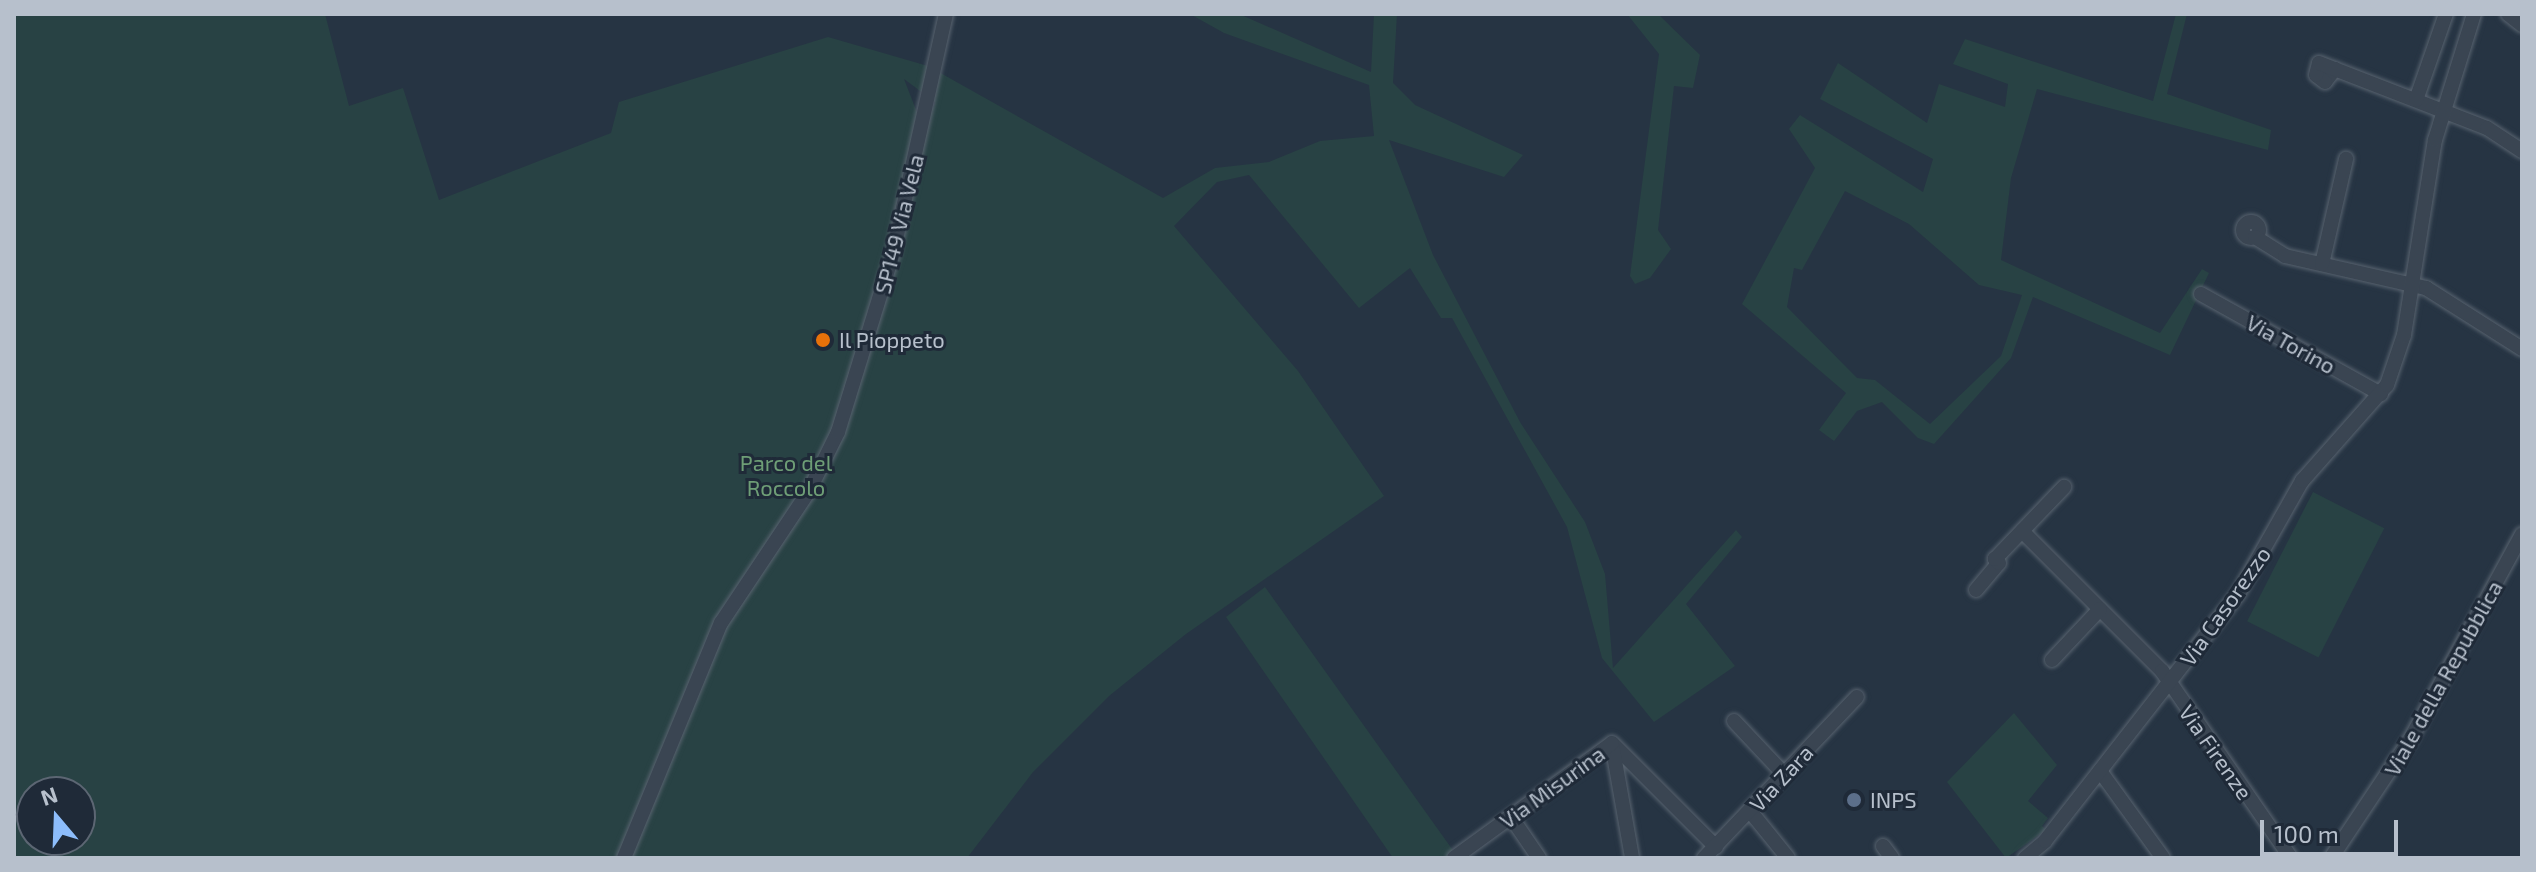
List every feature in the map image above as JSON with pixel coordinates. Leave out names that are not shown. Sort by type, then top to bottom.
[{"type":"street","name":"SP149 Via Vela","points":[[624,858],[721,623],[809,491],[838,432],[890,265],[946,14]]},
{"type":"street","points":[[2416,100],[2446,14]]},
{"type":"street","name":"Via Casorezzo","points":[[2025,858],[2169,685],[2266,552],[2302,481],[2381,394],[2402,345],[2422,198],[2443,111],[2474,14]]},
{"type":"street","points":[[2508,14],[2522,25]]},
{"type":"street","points":[[2335,69],[2487,128],[2522,151]]},
{"type":"street","points":[[2322,264],[2346,159]]},
{"type":"street","points":[[2255,237],[2285,256],[2430,290],[2522,349]]},
{"type":"street","name":"Via Torino","points":[[2201,294],[2381,394]]},
{"type":"street","points":[[1976,590],[2022,531],[2064,487]]},
{"type":"street","name":"Via Firenze","points":[[2022,531],[2162,671],[2291,858]]},
{"type":"street","name":"Viale della Repubblica","points":[[2331,858],[2411,738],[2522,534]]},
{"type":"street","points":[[2052,660],[2100,609]]},
{"type":"street","name":"Via Zara","points":[[1704,858],[1857,697]]},
{"type":"street","points":[[1734,721],[1784,774]]},
{"type":"street","points":[[1612,743],[1716,847]]},
{"type":"street","points":[[1612,743],[1632,858]]},
{"type":"street","name":"Via Misurina","points":[[1454,858],[1612,743]]},
{"type":"street","points":[[2100,771],[2163,858]]},
{"type":"street","points":[[1750,811],[1788,858]]},
{"type":"street","points":[[1511,817],[1539,858]]},
{"type":"green space","name":"Parco del Roccolo","points":[[14,14],[325,14],[349,106],[403,88],[439,200],[611,133],[619,102],[828,37],[928,66],[1163,198],[1215,168],[1269,162],[1320,141],[1374,136],[1369,85],[1224,33],[1190,14],[1239,14],[1371,72],[1374,14],[1397,14],[1393,83],[1415,105],[1523,155],[1504,177],[1389,140],[1433,255],[1520,422],[1585,522],[1605,574],[1613,668],[1736,530],[1742,537],[1686,604],[1735,666],[1654,722],[1602,658],[1567,527],[1452,318],[1441,318],[1410,268],[1359,308],[1249,175],[1217,182],[1174,226],[1298,371],[1384,496],[1186,634],[1109,696],[1033,772],[967,858],[14,858]],"holes":[[[904,79],[935,102],[934,107],[918,115]]]},
{"type":"green space","points":[[1627,14],[1658,14],[1700,55],[1693,88],[1674,86],[1658,230],[1671,249],[1650,278],[1635,284],[1630,276],[1659,54]]},
{"type":"green space","points":[[2176,14],[2187,14],[2167,94],[2271,130],[2268,150],[2037,89],[2011,178],[2001,260],[2160,333],[2202,269],[2209,273],[2170,355],[2033,297],[2011,358],[1934,444],[1918,438],[1882,402],[1857,411],[1834,441],[1819,430],[1846,393],[1742,304],[1815,168],[1789,129],[1800,115],[1923,192],[1933,159],[1820,99],[1838,63],[1927,123],[1939,84],[2005,107],[2008,84],[1953,64],[1965,39],[2153,101]],"holes":[[[1845,191],[1909,224],[1979,285],[2022,295],[2001,356],[1930,424],[1875,380],[1857,378],[1787,307],[1794,268],[1802,270]]]},
{"type":"green space","points":[[2313,492],[2384,528],[2318,658],[2247,621]]},
{"type":"green space","points":[[1265,587],[1457,856],[1393,858],[1226,617]]},
{"type":"green space","points":[[2014,713],[2057,765],[2028,801],[2048,818],[2042,826],[2046,830],[2006,858],[1947,782]]},
{"type":"place","name":"Il Pioppeto","points":[[823,340]]},
{"type":"place","name":"INPS","points":[[1854,800]]}]
